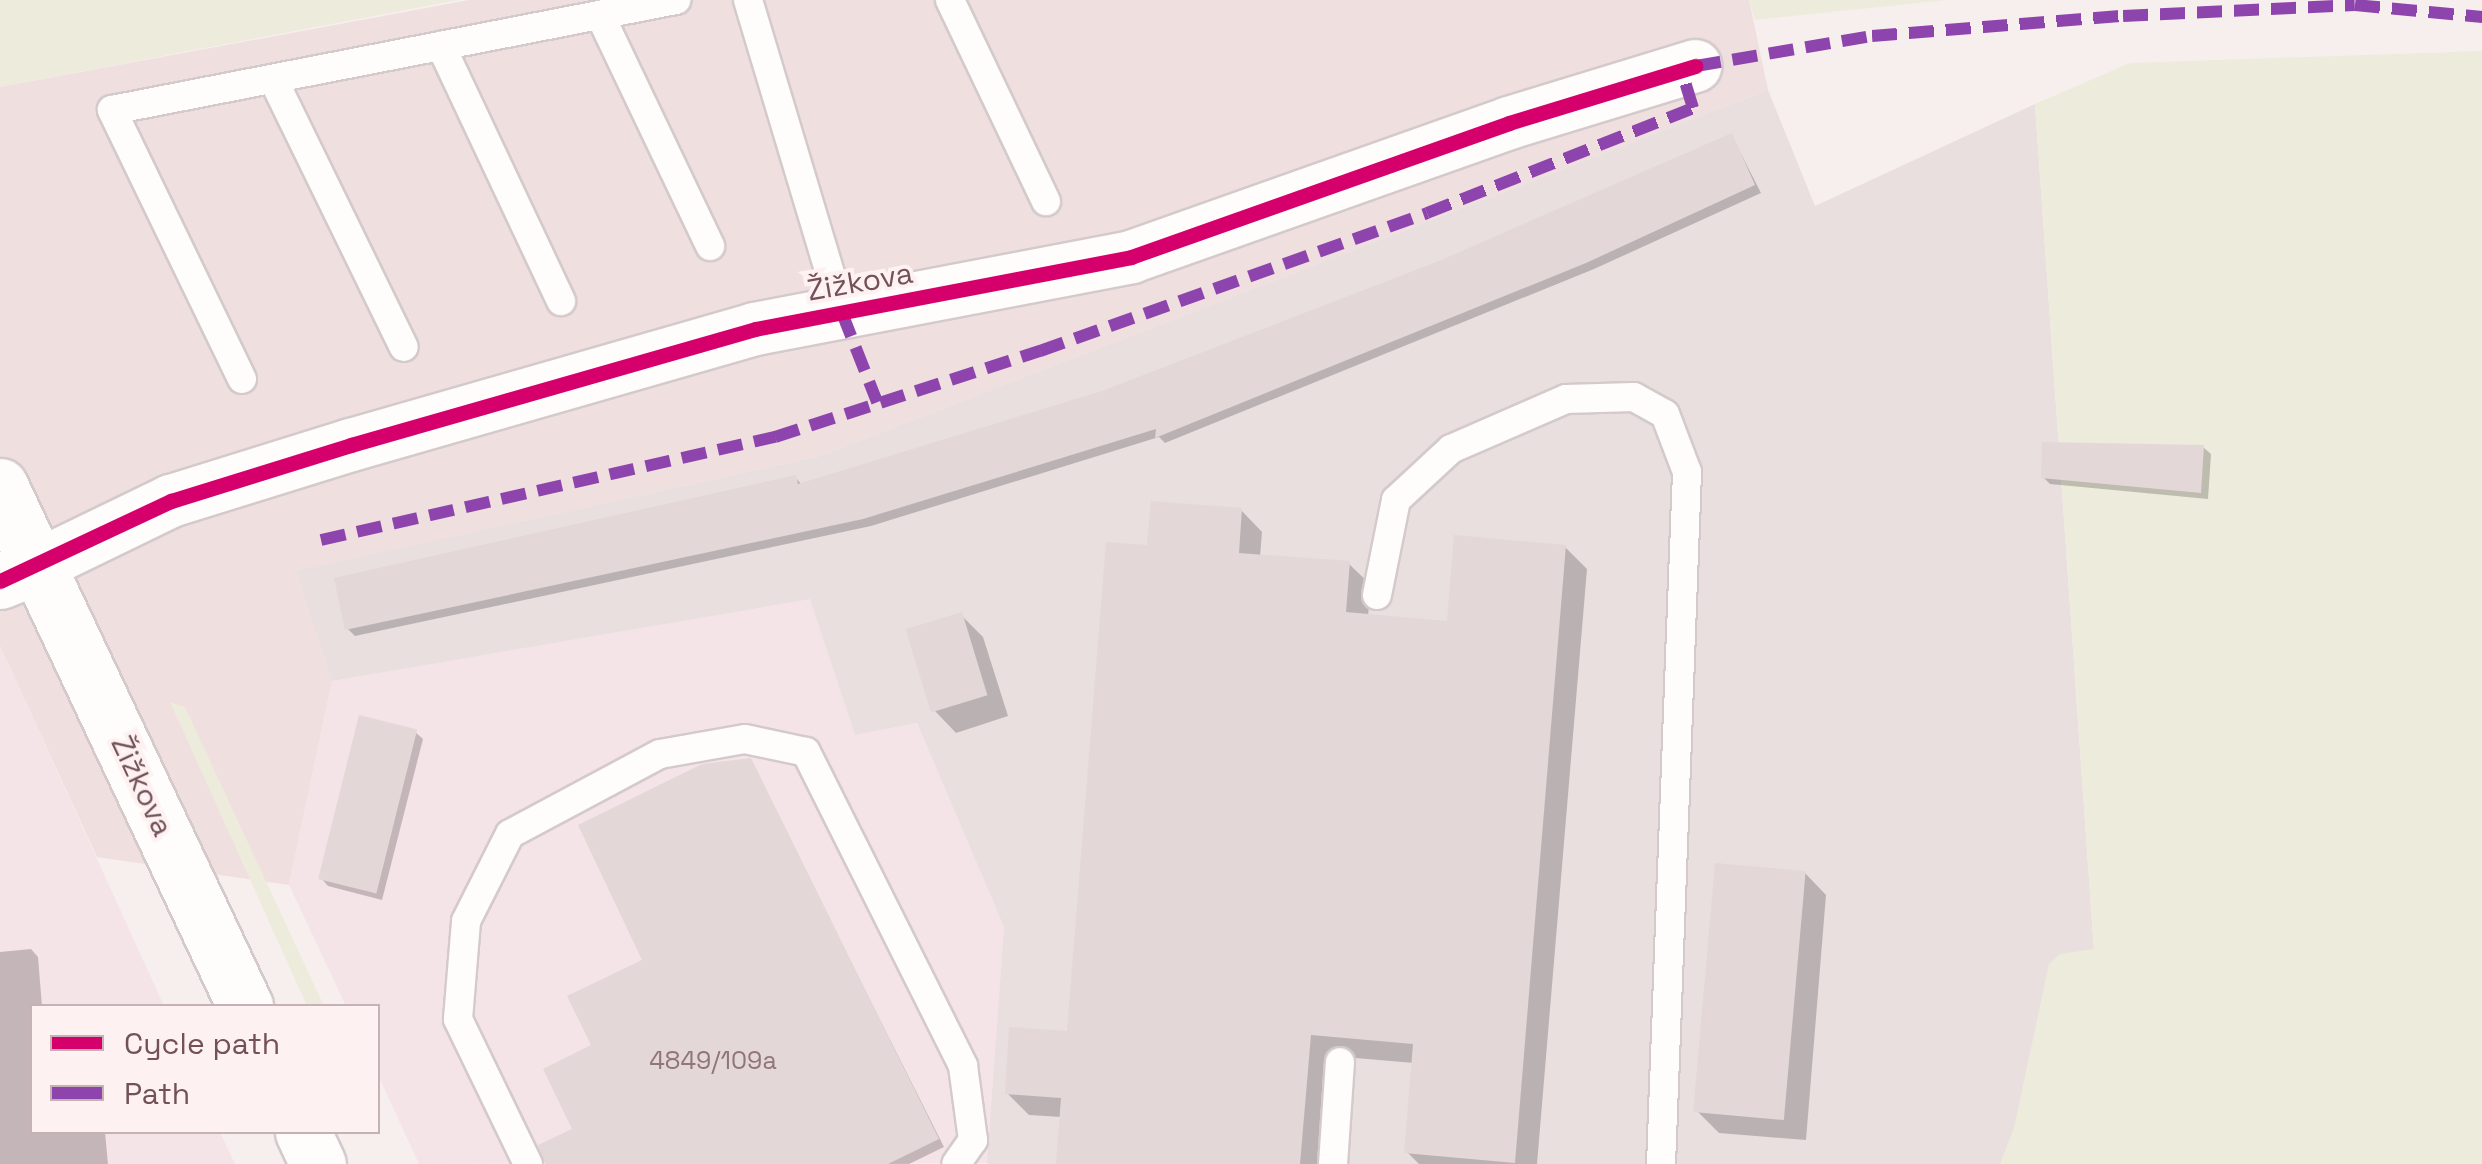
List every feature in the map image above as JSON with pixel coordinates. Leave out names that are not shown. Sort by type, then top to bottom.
[{"type":"main road","name":"Žižkova","points":[[0,486],[19,573],[244,1004]]},
{"type":"main road","points":[[304,1134],[318,1164]]},
{"type":"street","name":"Žižkova","points":[[19,573],[171,501],[350,444],[755,329],[1131,258],[1509,122],[1696,66]]},
{"type":"lane","points":[[242,380],[112,110],[676,0]]},
{"type":"lane","points":[[748,0],[842,313]]},
{"type":"lane","points":[[950,0],[1046,201]]},
{"type":"lane","points":[[600,15],[710,246]]},
{"type":"lane","points":[[440,46],[561,301]]},
{"type":"lane","points":[[273,79],[404,347]]},
{"type":"lane","points":[[1377,595],[1396,500],[1451,449],[1526,412],[1584,396],[1634,397],[1665,414],[1687,472],[1661,1164]]},
{"type":"lane","points":[[528,1164],[458,1019],[466,921],[510,834],[660,754],[745,740],[806,752],[963,1066],[973,1140],[956,1164]]},
{"type":"lane","points":[[1333,1164],[1340,1062]]},
{"type":"shaded area","points":[[0,0],[458,0],[0,87]]},
{"type":"shaded area","points":[[469,0],[1749,0],[1768,90],[820,456],[297,571],[332,681],[289,885],[97,857],[0,646],[0,87]]},
{"type":"shaded area","points":[[1749,0],[1947,0],[1755,20]]},
{"type":"shaded area","points":[[2482,51],[2482,1164],[2000,1164],[2014,1128],[2049,964],[2060,954],[2094,949],[2035,104],[2130,63]]},
{"type":"shaded area","points":[[1768,90],[1815,206],[2035,104],[2098,1008],[2049,1164],[987,1164],[1004,927],[917,723],[855,735],[810,599],[332,681],[296,571],[820,456]]},
{"type":"shaded area","points":[[810,598],[855,735],[917,723],[1004,927],[988,1163],[419,1164],[380,1079],[380,1004],[345,1004],[289,885],[332,681]]},
{"type":"shaded area","points":[[0,646],[163,1004],[30,1004],[30,1134],[221,1134],[235,1164],[0,1164]]},
{"type":"shaded area","points":[[170,702],[185,707],[323,1004],[306,1004]]},
{"type":"building","points":[[1732,133],[1755,185],[1586,263],[1155,438],[1156,429],[863,519],[345,630],[334,578],[796,475],[798,484],[1102,391],[1439,261]]},
{"type":"building","points":[[2042,442],[2204,445],[2201,493],[2041,478]]},
{"type":"building","points":[[1151,501],[1242,508],[1239,553],[1350,561],[1346,612],[1447,621],[1454,535],[1566,545],[1515,1163],[1404,1153],[1413,1044],[1311,1035],[1300,1164],[1056,1164],[1061,1098],[1005,1094],[1009,1027],[1067,1031],[1106,542],[1147,545]]},
{"type":"building","points":[[962,612],[987,695],[931,712],[906,629]]},
{"type":"building","points":[[359,715],[417,730],[376,893],[318,879]]},
{"type":"building","points":[[751,758],[939,1139],[888,1164],[545,1164],[538,1145],[572,1129],[543,1069],[591,1045],[567,996],[642,960],[578,825],[702,764]]},
{"type":"building","points":[[1715,863],[1806,871],[1784,1120],[1693,1112]]},
{"type":"marked path","points":[[1696,66],[1872,36],[2123,16],[2355,5],[2482,17]]},
{"type":"marked path","points":[[321,540],[775,437],[1040,351],[1427,213],[1693,108],[1682,71]]},
{"type":"marked path","points":[[842,313],[877,402]]},
{"type":"cycle path","points":[[0,581],[171,501],[351,445],[755,329],[1131,257],[1509,123],[1696,66]]}]
